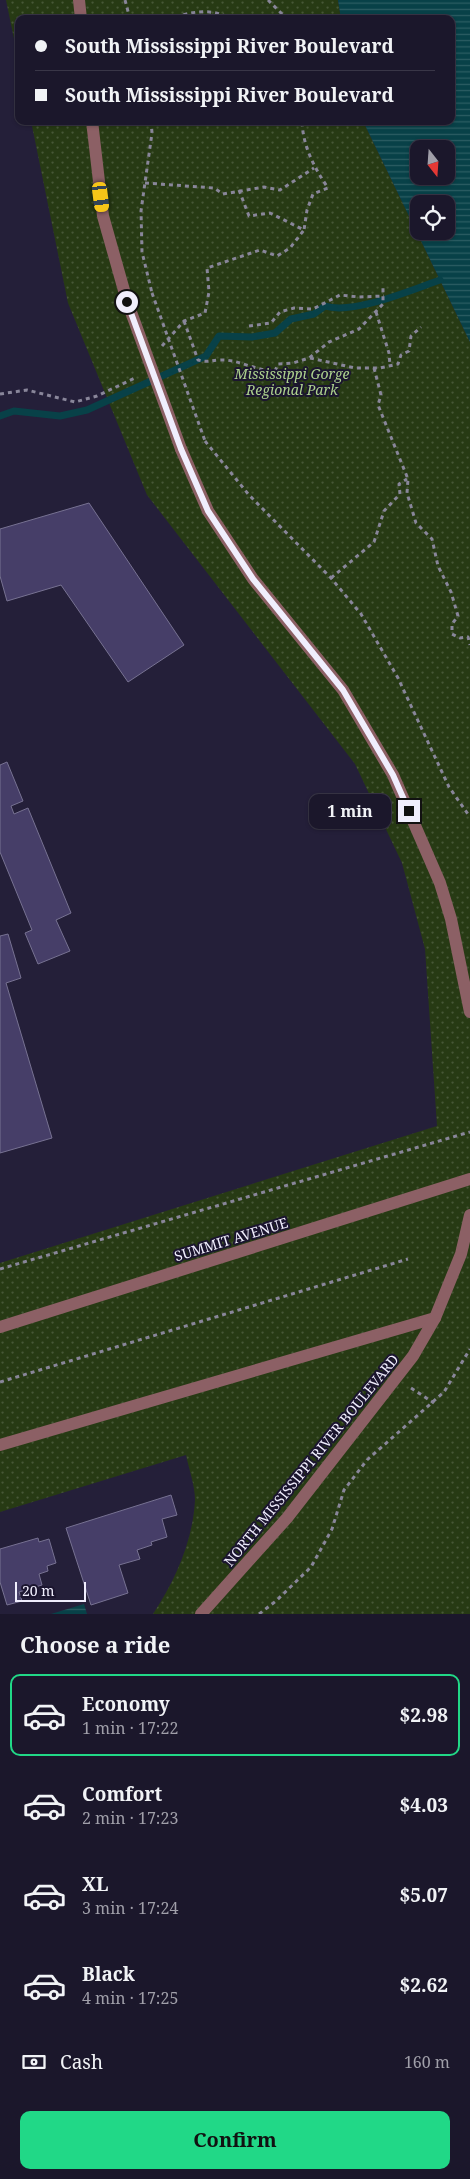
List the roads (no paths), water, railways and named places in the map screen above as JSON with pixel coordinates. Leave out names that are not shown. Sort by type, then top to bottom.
[{"type":"street","points":[[79,0],[81,15]]},
{"type":"street","points":[[92,125],[103,216],[127,302],[181,449],[208,511],[253,579],[343,690],[393,775],[440,882],[451,919],[470,1012]]},
{"type":"street","name":"SUMMIT AVENUE","points":[[0,1327],[470,1179]]},
{"type":"street","name":"NORTH MISSISSIPPI RIVER BOULEVARD","points":[[201,1614],[287,1518],[397,1380],[435,1318],[461,1254],[470,1215]]},
{"type":"street","points":[[0,1445],[435,1318]]},
{"type":"waterway","points":[[0,416],[14,411],[60,416],[87,410],[206,356],[219,336],[252,337],[275,333],[291,319],[314,314],[325,306],[337,308],[366,304],[440,280]]},
{"type":"park label","name":"Mississippi Gorge Regional Park","points":[[292,382]]}]
